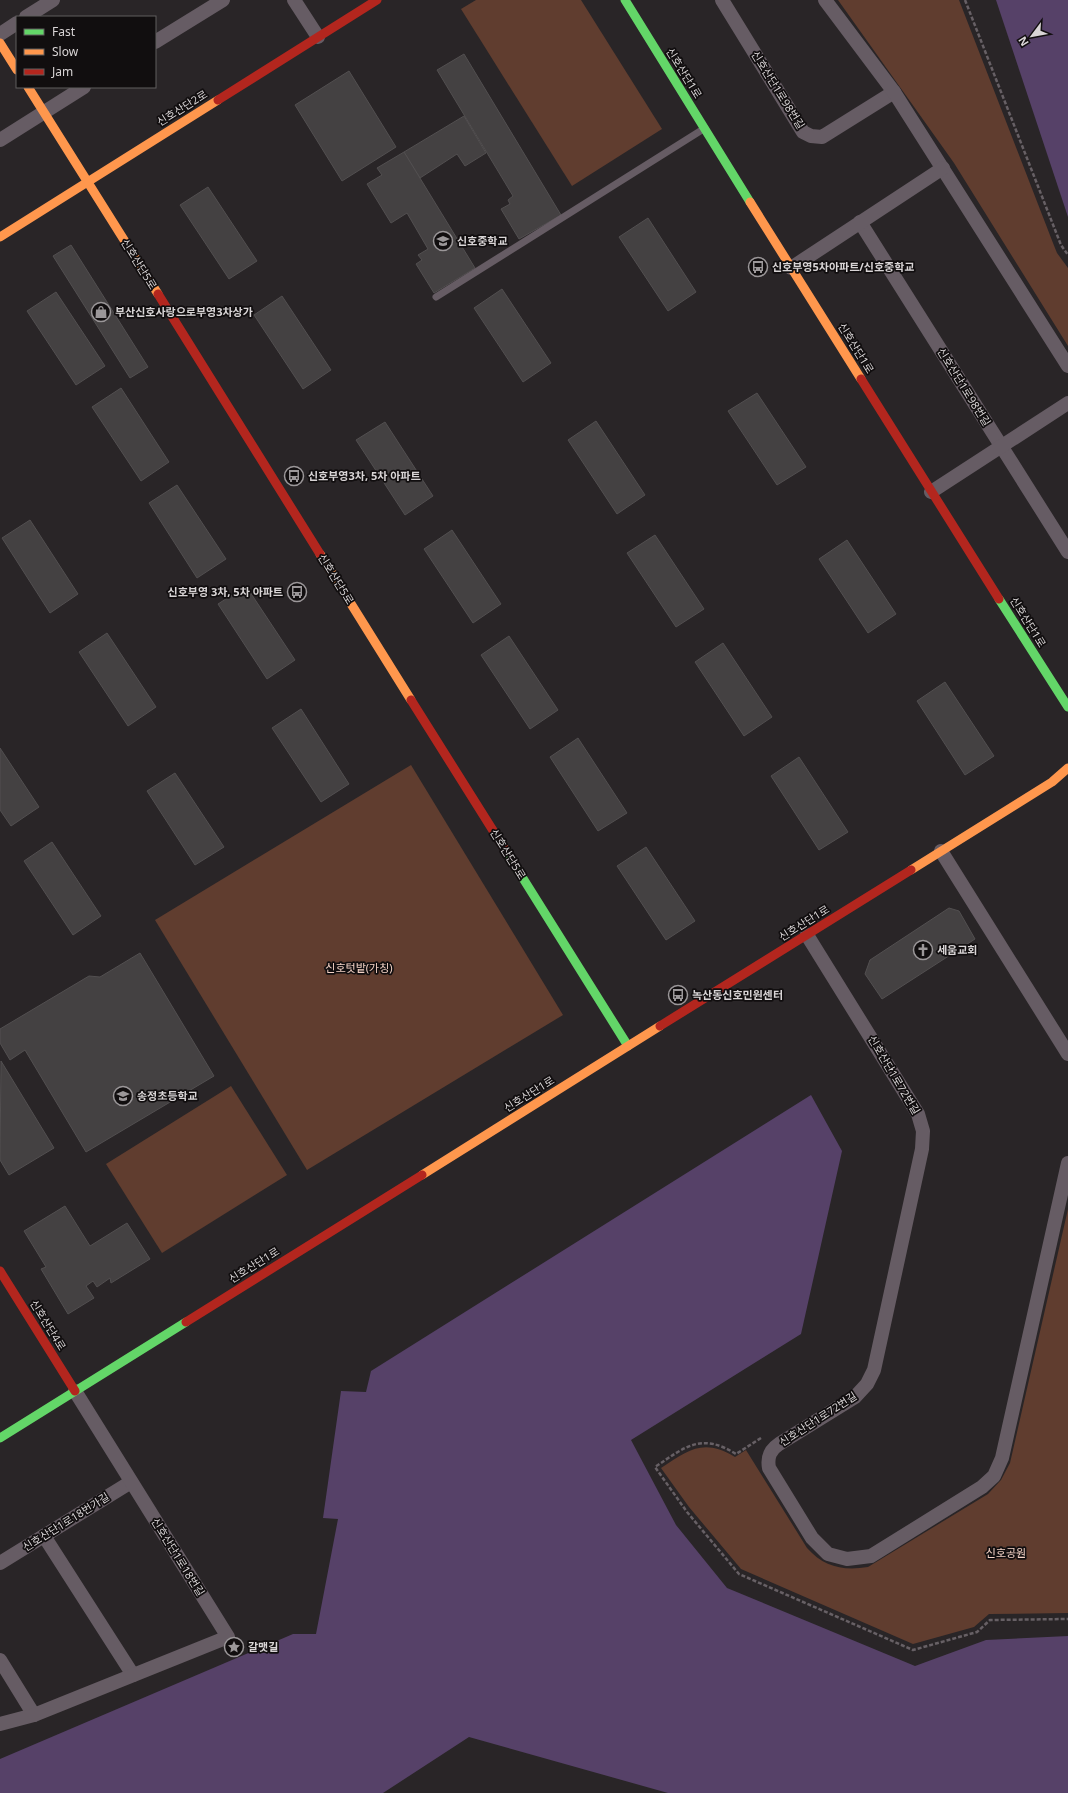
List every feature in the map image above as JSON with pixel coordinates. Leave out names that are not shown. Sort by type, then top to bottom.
[{"type":"main road","name":"신호산단2로","points":[[0,237],[318,37],[360,8],[377,0]]},
{"type":"main road","name":"신호산단1로","points":[[624,0],[1068,707]]},
{"type":"main road","points":[[0,42],[16,68]]},
{"type":"main road","name":"신호산단5로","points":[[29,88],[628,1046]]},
{"type":"main road","name":"신호산단1로","points":[[0,1438],[1052,782],[1068,768]]},
{"type":"main road","name":"신호산단4로","points":[[0,1271],[75,1391]]},
{"type":"street","points":[[28,16],[53,0]]},
{"type":"street","points":[[156,41],[223,0]]},
{"type":"street","points":[[294,0],[318,37]]},
{"type":"street","name":"신호산단1로98번길","points":[[722,0],[803,132],[806,134],[822,137],[894,92]]},
{"type":"street","points":[[825,0],[894,92],[1068,366]]},
{"type":"street","points":[[0,34],[16,24]]},
{"type":"street","points":[[0,140],[82,88]]},
{"type":"street","points":[[791,268],[943,168]]},
{"type":"street","name":"신호산단1로98번길","points":[[860,222],[1068,552]]},
{"type":"street","points":[[932,492],[1068,403]]},
{"type":"street","points":[[942,851],[1068,1054]]},
{"type":"street","name":"신호산단1로72번길","points":[[807,935],[918,1114],[923,1131],[920,1157],[874,1370],[870,1378],[855,1397],[779,1444],[771,1451],[769,1455],[769,1468],[812,1538],[828,1554],[847,1559],[871,1556],[982,1487],[994,1476],[1002,1458],[1068,1163]]},
{"type":"street","name":"신호산단1로18번길","points":[[0,1724],[34,1715],[228,1637],[75,1391]]},
{"type":"street","name":"신호산단1로18번가길","points":[[0,1563],[131,1482]]},
{"type":"street","points":[[44,1536],[133,1675]]},
{"type":"street","points":[[0,1660],[34,1715]]},
{"type":"lane","points":[[436,297],[705,128]]},
{"type":"path","points":[[965,0],[1062,245],[1068,256]]},
{"type":"green space","points":[[476,0],[581,0],[662,129],[572,186],[461,9]]},
{"type":"green space","points":[[838,0],[959,0],[1057,253],[1068,268],[1068,346],[954,163]]},
{"type":"green space","name":"신호텃밭(가칭)","points":[[411,765],[563,1015],[307,1170],[155,920]]},
{"type":"green space","points":[[231,1086],[287,1175],[162,1253],[106,1164]]},
{"type":"green space","name":"신호공원","points":[[1068,1209],[1068,1613],[989,1614],[974,1627],[913,1644],[741,1569],[689,1507],[661,1468],[688,1452],[705,1447],[724,1451],[735,1457],[746,1450],[807,1548],[820,1560],[842,1568],[868,1567],[988,1494],[1001,1480],[1010,1463]]},
{"type":"shaded area","points":[[996,0],[1068,0],[1068,217]]},
{"type":"shaded area","points":[[811,1095],[842,1151],[801,1334],[631,1440],[676,1525],[727,1588],[915,1666],[986,1640],[1068,1636],[1068,1793],[668,1793],[469,1737],[383,1793],[0,1793],[0,1759],[293,1634],[316,1634],[338,1519],[323,1518],[341,1391],[366,1392],[371,1371]]},
{"type":"building","points":[[464,54],[561,215],[519,239],[501,209],[510,204],[508,200],[513,196],[437,70]]},
{"type":"building","points":[[349,71],[396,147],[342,181],[295,105]]},
{"type":"building","points":[[464,116],[486,153],[465,166],[457,154],[420,178],[404,152]]},
{"type":"building","points":[[404,152],[475,268],[434,293],[416,264],[422,260],[418,255],[428,249],[407,213],[391,223],[367,184],[382,175],[377,168]]},
{"type":"building","points":[[208,187],[257,261],[229,279],[180,205]]},
{"type":"building","points":[[648,218],[696,292],[668,311],[619,237]]},
{"type":"building","name":"부산신호사랑으로부영3차상가","points":[[71,245],[148,367],[130,378],[53,256]]},
{"type":"building","points":[[502,289],[551,363],[523,382],[474,308]]},
{"type":"building","points":[[56,292],[105,366],[76,385],[27,311]]},
{"type":"building","points":[[282,296],[331,370],[303,389],[254,315]]},
{"type":"building","points":[[121,388],[169,462],[141,481],[92,407]]},
{"type":"building","points":[[757,393],[806,467],[777,485],[728,411]]},
{"type":"building","points":[[596,421],[645,495],[617,514],[568,440]]},
{"type":"building","points":[[385,422],[433,496],[405,515],[356,440]]},
{"type":"building","points":[[177,485],[226,559],[197,578],[149,503]]},
{"type":"building","points":[[30,520],[78,594],[50,613],[2,538]]},
{"type":"building","points":[[452,530],[501,604],[473,623],[424,549]]},
{"type":"building","points":[[655,535],[704,609],[676,627],[627,553]]},
{"type":"building","points":[[847,540],[896,614],[868,633],[819,559]]},
{"type":"building","points":[[246,586],[295,660],[267,679],[218,604]]},
{"type":"building","points":[[107,633],[156,707],[128,726],[79,652]]},
{"type":"building","points":[[509,636],[558,710],[530,729],[481,655]]},
{"type":"building","points":[[723,643],[772,717],[744,736],[695,662]]},
{"type":"building","points":[[945,682],[994,756],[965,775],[917,701]]},
{"type":"building","points":[[301,709],[349,784],[321,802],[272,728]]},
{"type":"building","points":[[578,738],[627,813],[598,831],[550,757]]},
{"type":"building","points":[[0,748],[39,807],[11,826],[0,810]]},
{"type":"building","points":[[799,757],[848,832],[819,850],[771,776]]},
{"type":"building","points":[[175,773],[224,847],[195,865],[147,791]]},
{"type":"building","points":[[52,842],[101,916],[73,935],[24,861]]},
{"type":"building","points":[[646,847],[695,921],[666,940],[617,866]]},
{"type":"building","name":"세움교회","points":[[949,908],[959,911],[975,939],[882,999],[865,974],[870,960]]},
{"type":"building","points":[[140,953],[214,1076],[86,1152],[25,1050],[10,1060],[0,1043],[0,1029],[89,976],[100,977]]},
{"type":"building","points":[[1,1061],[54,1148],[9,1175],[0,1160]]},
{"type":"building","points":[[65,1206],[90,1246],[127,1223],[150,1259],[111,1283],[110,1278],[97,1287],[93,1281],[86,1286],[94,1298],[68,1314],[41,1269],[46,1267],[24,1231]]},
{"type":"traffic: fast","points":[[625,0],[750,202]]},
{"type":"traffic: fast","points":[[999,599],[1068,707]]},
{"type":"traffic: fast","points":[[504,848],[628,1046]]},
{"type":"traffic: fast","points":[[0,1438],[186,1322]]},
{"type":"traffic: slow","points":[[0,43],[16,68]]},
{"type":"traffic: slow","points":[[29,88],[158,294]]},
{"type":"traffic: slow","points":[[0,237],[218,100]]},
{"type":"traffic: slow","points":[[750,202],[861,379]]},
{"type":"traffic: slow","points":[[320,554],[411,700]]},
{"type":"traffic: slow","points":[[911,870],[1052,782],[1068,768]]},
{"type":"traffic: slow","points":[[422,1175],[660,1026]]},
{"type":"traffic: jam","points":[[218,100],[377,0]]},
{"type":"traffic: jam","points":[[158,294],[320,554]]},
{"type":"traffic: jam","points":[[861,379],[999,599]]},
{"type":"traffic: jam","points":[[411,700],[504,848]]},
{"type":"traffic: jam","points":[[660,1026],[911,870]]},
{"type":"traffic: jam","points":[[186,1322],[422,1175]]},
{"type":"traffic: jam","points":[[0,1271],[75,1391]]},
{"type":"place","name":"신호중학교","points":[[443,241]]},
{"type":"place","name":"신호부영5차아파트/신호중학교","points":[[758,267]]},
{"type":"place","name":"부산신호사랑으로부영3차상가","points":[[101,312]]},
{"type":"place","name":"신호부영3차, 5차 아파트","points":[[294,476]]},
{"type":"place","name":"신호부영 3차, 5차 아파트","points":[[297,592]]},
{"type":"place","name":"세움교회","points":[[923,950]]},
{"type":"place","name":"녹산동신호민원센터","points":[[678,995]]},
{"type":"place","name":"송정초등학교","points":[[123,1096]]},
{"type":"place","name":"갈맷길","points":[[234,1647]]}]
